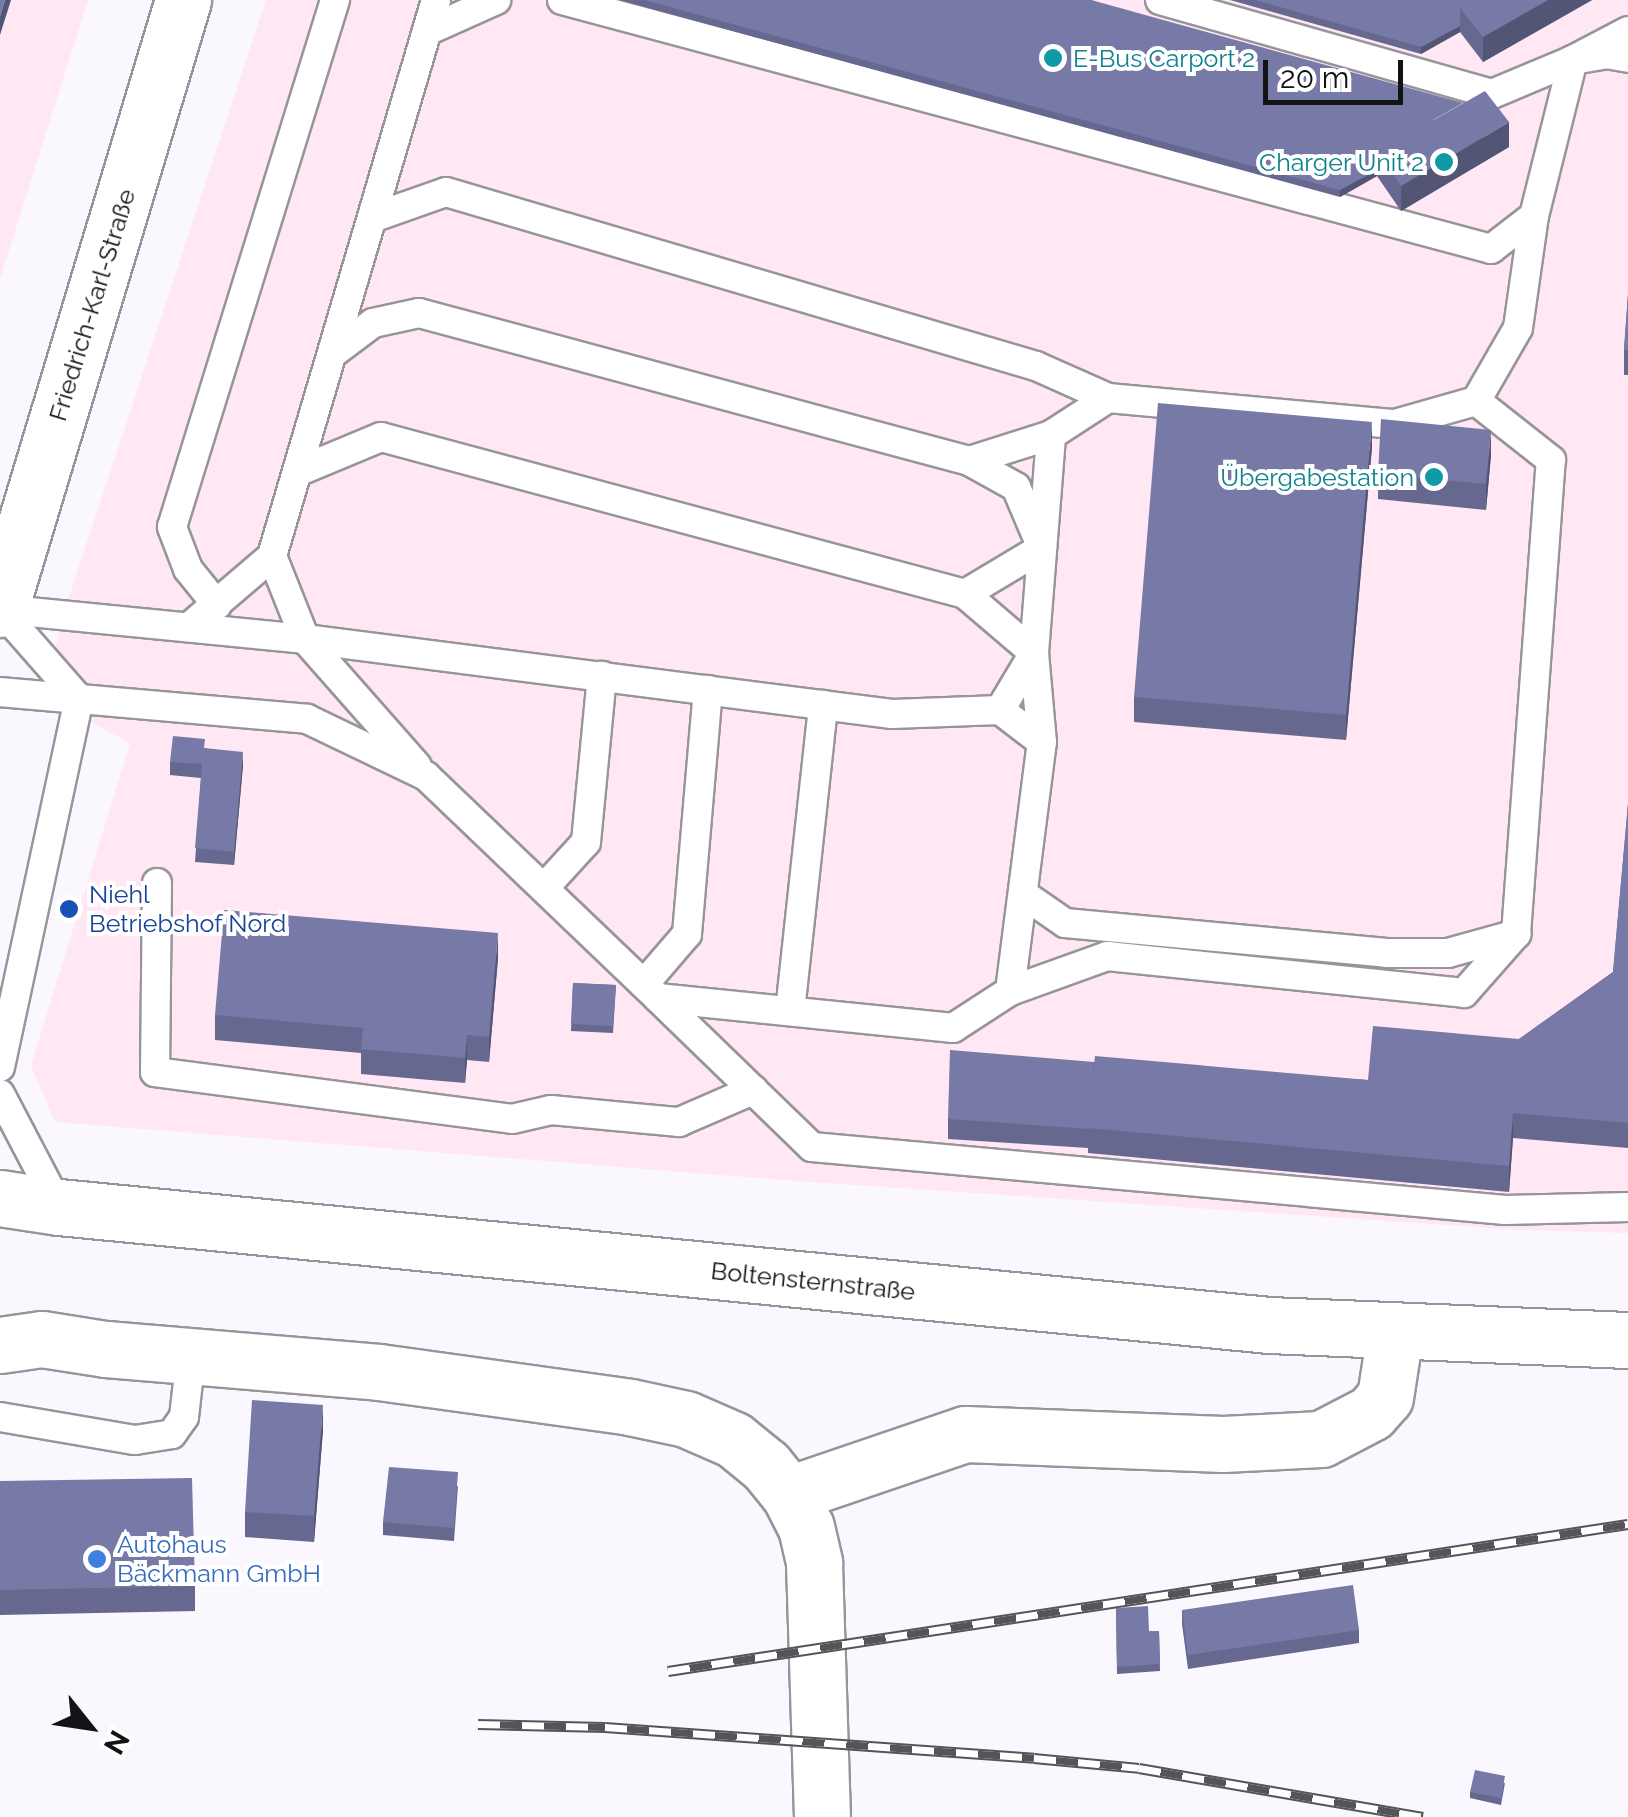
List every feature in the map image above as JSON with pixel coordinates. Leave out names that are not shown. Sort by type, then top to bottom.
[{"type":"main road","name":"Friedrich-Karl-Straße","points":[[0,609],[184,0]]},
{"type":"main road","name":"Boltensternstraße","points":[[0,1198],[59,1208],[1269,1325],[1628,1340]]},
{"type":"main road","points":[[14,1332],[191,1356],[378,1372],[686,1418],[734,1440],[766,1466],[790,1494],[806,1528],[814,1563],[822,1817]]},
{"type":"main road","points":[[790,1494],[965,1434],[1223,1444],[1320,1439],[1371,1414],[1385,1397],[1395,1333]]},
{"type":"lane","points":[[216,605],[188,569],[172,527],[334,0]]},
{"type":"lane","points":[[188,627],[272,556],[436,0]]},
{"type":"lane","points":[[427,32],[496,0]]},
{"type":"lane","points":[[562,0],[1491,248],[1534,216]]},
{"type":"lane","points":[[1160,0],[1492,94],[1573,60],[1628,31]]},
{"type":"lane","points":[[1573,60],[1606,54],[1628,58]]},
{"type":"lane","points":[[372,218],[446,192],[1036,366],[1108,398],[1396,424],[1476,401],[1518,328],[1534,216],[1573,60]]},
{"type":"lane","points":[[332,353],[373,323],[418,312],[969,461],[1016,487],[1042,548]]},
{"type":"lane","points":[[969,461],[1051,435],[1108,398]]},
{"type":"lane","points":[[651,991],[953,1028],[1010,991],[1107,956],[1464,993],[1516,934],[1551,460],[1476,401]]},
{"type":"lane","points":[[1010,991],[1042,742],[1034,653],[1051,435]]},
{"type":"lane","points":[[297,472],[381,437],[965,594],[1034,653]]},
{"type":"lane","points":[[965,594],[1042,548]]},
{"type":"lane","points":[[272,556],[304,639],[426,776],[812,1146],[1505,1210],[1628,1207]]},
{"type":"lane","points":[[0,609],[304,639],[892,714],[1000,710],[1042,742]]},
{"type":"lane","points":[[0,609],[79,699]]},
{"type":"lane","points":[[1000,710],[1034,653]]},
{"type":"lane","points":[[544,888],[586,842],[602,676]]},
{"type":"lane","points":[[651,991],[687,934],[708,690]]},
{"type":"lane","points":[[0,692],[307,719],[426,776]]},
{"type":"lane","points":[[0,1067],[79,699]]},
{"type":"lane","points":[[790,1011],[823,704]]},
{"type":"lane","points":[[157,884],[155,1072],[512,1119],[552,1110],[679,1122],[753,1090]]},
{"type":"lane","points":[[1023,894],[1066,923],[1386,954],[1448,953],[1516,934]]},
{"type":"lane","points":[[0,1094],[59,1208]]},
{"type":"lane","points":[[0,1417],[135,1440],[172,1434],[184,1417],[191,1356]]},
{"type":"shaded area","points":[[0,0],[88,0],[0,279]]},
{"type":"shaded area","points":[[266,0],[1628,0],[1628,1233],[1521,1230],[797,1181],[55,1122],[31,1066],[130,743],[44,696],[63,615]]},
{"type":"building","name":"E-Bus Carport 2","points":[[644,0],[1091,0],[1463,103],[1377,152],[1377,170],[1340,190]]},
{"type":"building","points":[[1255,0],[1474,0],[1460,8],[1460,26],[1421,47]]},
{"type":"building","points":[[1474,0],[1548,0],[1483,37],[1460,8]]},
{"type":"building","points":[[1485,91],[1509,122],[1401,186],[1377,152]]},
{"type":"building","points":[[1628,294],[1628,350],[1624,350]]},
{"type":"building","points":[[1158,403],[1372,422],[1346,715],[1134,697]]},
{"type":"building","points":[[1381,419],[1491,430],[1486,484],[1378,474]]},
{"type":"building","points":[[173,736],[205,739],[204,748],[243,752],[234,852],[195,848],[202,764],[170,762]]},
{"type":"building","points":[[1628,804],[1628,1123],[1513,1113],[1509,1166],[1088,1128],[1095,1056],[1368,1080],[1373,1026],[1519,1039],[1613,972]]},
{"type":"building","points":[[224,910],[498,933],[489,1037],[467,1035],[465,1058],[361,1049],[363,1028],[215,1015]]},
{"type":"building","points":[[573,983],[616,985],[613,1026],[571,1024]]},
{"type":"building","points":[[950,1050],[1094,1062],[1089,1129],[948,1119]]},
{"type":"building","points":[[252,1400],[323,1405],[314,1516],[245,1512]]},
{"type":"building","points":[[389,1467],[458,1472],[454,1528],[383,1522]]},
{"type":"building","name":"Autohaus Bäckmann GmbH","points":[[192,1478],[195,1586],[0,1590],[0,1481]]},
{"type":"building","points":[[1353,1585],[1359,1630],[1188,1655],[1182,1610]]},
{"type":"building","points":[[1148,1606],[1149,1631],[1159,1631],[1160,1664],[1117,1667],[1116,1608]]},
{"type":"building","points":[[1475,1770],[1505,1776],[1501,1798],[1470,1792]]},
{"type":"railway","points":[[668,1671],[1628,1524]]},
{"type":"railway","points":[[478,1724],[605,1727],[1139,1768],[1423,1817]]},
{"type":"place","name":"E-Bus Carport 2","points":[[1053,58]]},
{"type":"place","name":"Charger Unit 2","points":[[1444,162]]},
{"type":"place","name":"Übergabestation","points":[[1434,477]]},
{"type":"place","name":"Niehl Betriebshof Nord","points":[[69,909]]},
{"type":"place","name":"Autohaus Bäckmann GmbH","points":[[97,1559]]}]
